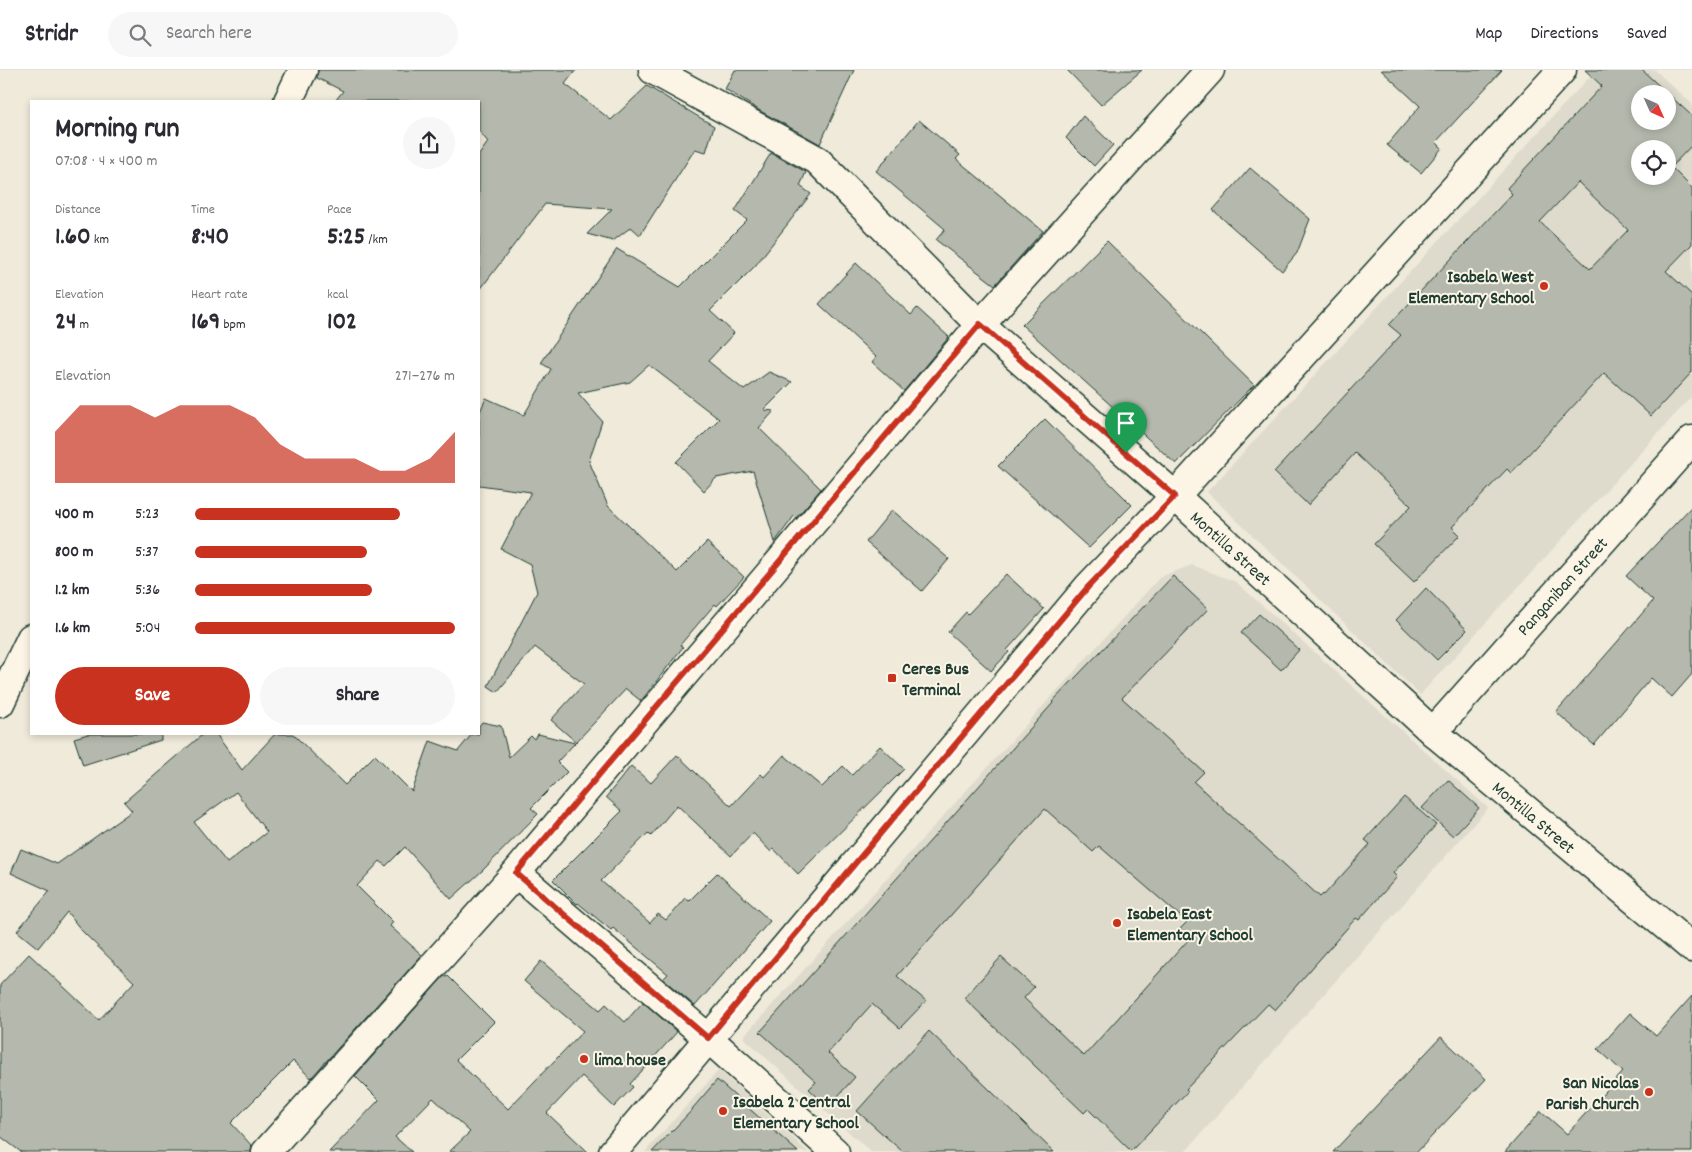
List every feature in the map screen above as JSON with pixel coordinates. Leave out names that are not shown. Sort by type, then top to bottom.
[{"type":"street","points":[[288,100],[303,70]]},
{"type":"street","points":[[653,70],[817,160],[980,324],[1175,496],[1562,70]]},
{"type":"street","points":[[266,1152],[516,873],[980,324],[1210,70]]},
{"type":"street","name":"Panganiban Street","points":[[1433,732],[1692,440]]},
{"type":"street","name":"Montilla Street","points":[[613,1152],[1088,587],[1175,496],[1433,732],[1692,948]]},
{"type":"street","points":[[0,703],[30,640]]},
{"type":"street","points":[[516,873],[708,1038],[836,1152]]},
{"type":"shaded area","name":"Isabela West Elementary School","points":[[1596,70],[1655,70],[1671,85],[1631,85],[1631,130],[1676,130],[1676,89],[1692,104],[1692,396],[1420,695],[1207,492]]},
{"type":"shaded area","name":"Isabela East Elementary School","points":[[1192,565],[1236,582],[1488,808],[1185,1152],[871,1152],[743,1037],[1160,577]]},
{"type":"shaded area","name":"Isabela 2 Central Elementary School","points":[[719,1070],[808,1152],[645,1152]]},
{"type":"building","points":[[318,70],[576,70],[565,84],[611,120],[647,86],[714,126],[706,152],[695,149],[640,235],[631,227],[613,241],[587,234],[612,209],[545,204],[480,290],[480,154],[488,142],[480,132],[480,100],[336,100],[343,91],[317,78]]},
{"type":"building","points":[[735,70],[854,70],[820,144],[725,89]]},
{"type":"building","points":[[1067,70],[1142,70],[1101,105]]},
{"type":"building","points":[[1381,70],[1502,70],[1436,142],[1442,148],[1421,173],[1387,145],[1420,106]]},
{"type":"building","points":[[1585,70],[1642,70],[1658,85],[1631,85],[1631,130],[1676,130],[1676,101],[1692,116],[1692,145],[1676,162],[1676,140],[1631,140],[1631,185],[1676,185],[1676,172],[1692,188],[1692,244],[1666,271],[1692,295],[1692,372],[1651,416],[1604,373],[1511,473],[1507,469],[1452,527],[1460,535],[1414,582],[1374,544],[1411,506],[1355,453],[1308,505],[1274,472],[1401,335],[1389,325],[1512,194],[1507,188],[1602,86]],"holes":[[[1578,182],[1628,230],[1590,269],[1540,222]]]},
{"type":"building","points":[[1083,116],[1113,145],[1094,166],[1066,138]]},
{"type":"building","points":[[919,120],[960,155],[956,159],[1043,231],[995,285],[936,240],[945,229],[876,171]]},
{"type":"building","points":[[771,153],[806,172],[800,186],[811,194],[755,266],[710,311],[734,333],[708,361],[744,390],[769,372],[792,382],[764,410],[774,411],[759,428],[821,489],[796,518],[794,516],[775,542],[753,471],[716,478],[704,491],[676,462],[719,419],[649,365],[630,382],[578,393],[602,421],[589,461],[608,506],[677,572],[707,542],[744,577],[717,606],[715,604],[680,645],[683,647],[641,701],[626,689],[576,742],[551,720],[584,684],[535,647],[497,692],[488,686],[537,592],[530,564],[501,549],[531,492],[480,485],[480,412],[486,398],[524,415],[551,369],[541,363],[617,249],[680,287],[747,220],[735,211]]},
{"type":"building","points":[[1250,168],[1310,219],[1297,253],[1282,271],[1213,210]]},
{"type":"building","points":[[1107,241],[1254,385],[1176,464],[1022,325]]},
{"type":"building","points":[[856,263],[911,315],[917,308],[949,337],[904,391],[872,362],[876,357],[819,304]]},
{"type":"building","points":[[1045,419],[1132,505],[1089,548],[998,466]]},
{"type":"building","points":[[1692,506],[1692,674],[1672,697],[1651,678],[1594,745],[1556,712],[1653,601],[1626,576]]},
{"type":"building","points":[[892,510],[949,559],[922,591],[866,542]]},
{"type":"building","points":[[1006,574],[1044,609],[991,671],[948,632]]},
{"type":"building","points":[[1173,576],[1208,609],[1122,698],[1204,772],[1194,782],[1320,897],[1324,895],[1370,844],[1365,840],[1404,797],[1436,825],[1393,873],[1397,877],[1359,920],[1356,918],[1275,1010],[1268,1004],[1186,1089],[1188,1091],[1131,1151],[1088,1109],[1084,1113],[964,998],[1001,957],[1034,987],[1024,998],[1084,1056],[1190,938],[1180,929],[1187,922],[1099,846],[1093,852],[1045,809],[897,976],[926,1001],[900,1028],[872,1004],[828,1053],[855,1077],[828,1107],[809,1089],[816,1082],[760,1032],[1052,702]]},
{"type":"building","points":[[1426,588],[1467,630],[1437,660],[1396,620]]},
{"type":"building","points":[[1259,614],[1299,650],[1281,670],[1241,633]]},
{"type":"building","points":[[482,722],[501,726],[509,757],[531,736],[534,739],[538,734],[575,743],[557,762],[567,772],[531,808],[538,814],[482,871],[451,899],[405,847],[386,866],[380,861],[357,886],[393,922],[390,926],[422,955],[311,1078],[293,1061],[231,1123],[252,1146],[251,1152],[21,1152],[0,1136],[0,985],[29,954],[99,1020],[134,982],[82,931],[67,912],[38,948],[17,931],[50,891],[11,873],[21,849],[57,864],[132,811],[124,802],[202,735],[217,735],[242,770],[274,735],[294,735],[345,785],[375,755],[412,792],[430,741],[458,751],[471,735],[480,735],[480,725]],"holes":[[[236,792],[267,832],[227,863],[194,822]]]},
{"type":"building","points":[[84,735],[161,735],[161,740],[83,765],[74,738]]},
{"type":"building","points":[[880,746],[904,769],[798,874],[774,849],[771,852],[753,833],[731,856],[677,805],[651,836],[648,833],[601,881],[650,923],[658,914],[666,920],[685,898],[689,901],[717,873],[770,921],[695,1006],[663,979],[668,974],[613,928],[611,930],[577,904],[553,880],[622,811],[606,797],[631,766],[651,783],[677,755],[731,806],[761,774],[764,777],[784,755],[822,787],[843,766],[852,775]]},
{"type":"building","points":[[1448,780],[1479,808],[1453,836],[1422,808]]},
{"type":"building","points":[[541,961],[600,1010],[606,1004],[625,1022],[643,1002],[677,1032],[630,1084],[633,1087],[614,1107],[582,1076],[547,1113],[588,1152],[449,1152],[470,1132],[433,1098],[395,1137],[412,1152],[329,1152],[379,1100],[355,1076],[444,976],[448,976],[494,1022],[456,1060],[508,1109],[583,1031],[524,981]]},
{"type":"building","name":"San Nicolas Parish Church","points":[[1692,996],[1692,1152],[1505,1152],[1541,1111],[1567,1134],[1623,1072],[1598,1049],[1630,1013],[1656,1036]]},
{"type":"building","points":[[929,1031],[1054,1152],[903,1152],[857,1111]]},
{"type":"building","points":[[1441,1037],[1486,1079],[1417,1152],[1333,1152]]},
{"type":"building","name":"Isabela 2 Central Elementary School","points":[[717,1080],[798,1152],[652,1152],[693,1109]]},
{"type":"place","name":"Isabela West Elementary School","points":[[1544,286]]},
{"type":"place","name":"Ceres Bus Terminal","points":[[892,678]]},
{"type":"place","name":"Isabela East Elementary School","points":[[1117,923]]},
{"type":"place","name":"lima house","points":[[584,1059]]},
{"type":"place","name":"San Nicolas Parish Church","points":[[1649,1092]]},
{"type":"place","name":"Isabela 2 Central Elementary School","points":[[723,1111]]},
{"type":"route","points":[[980,324],[1126,453],[1175,496],[1088,587],[708,1038],[516,873],[980,324]]}]
